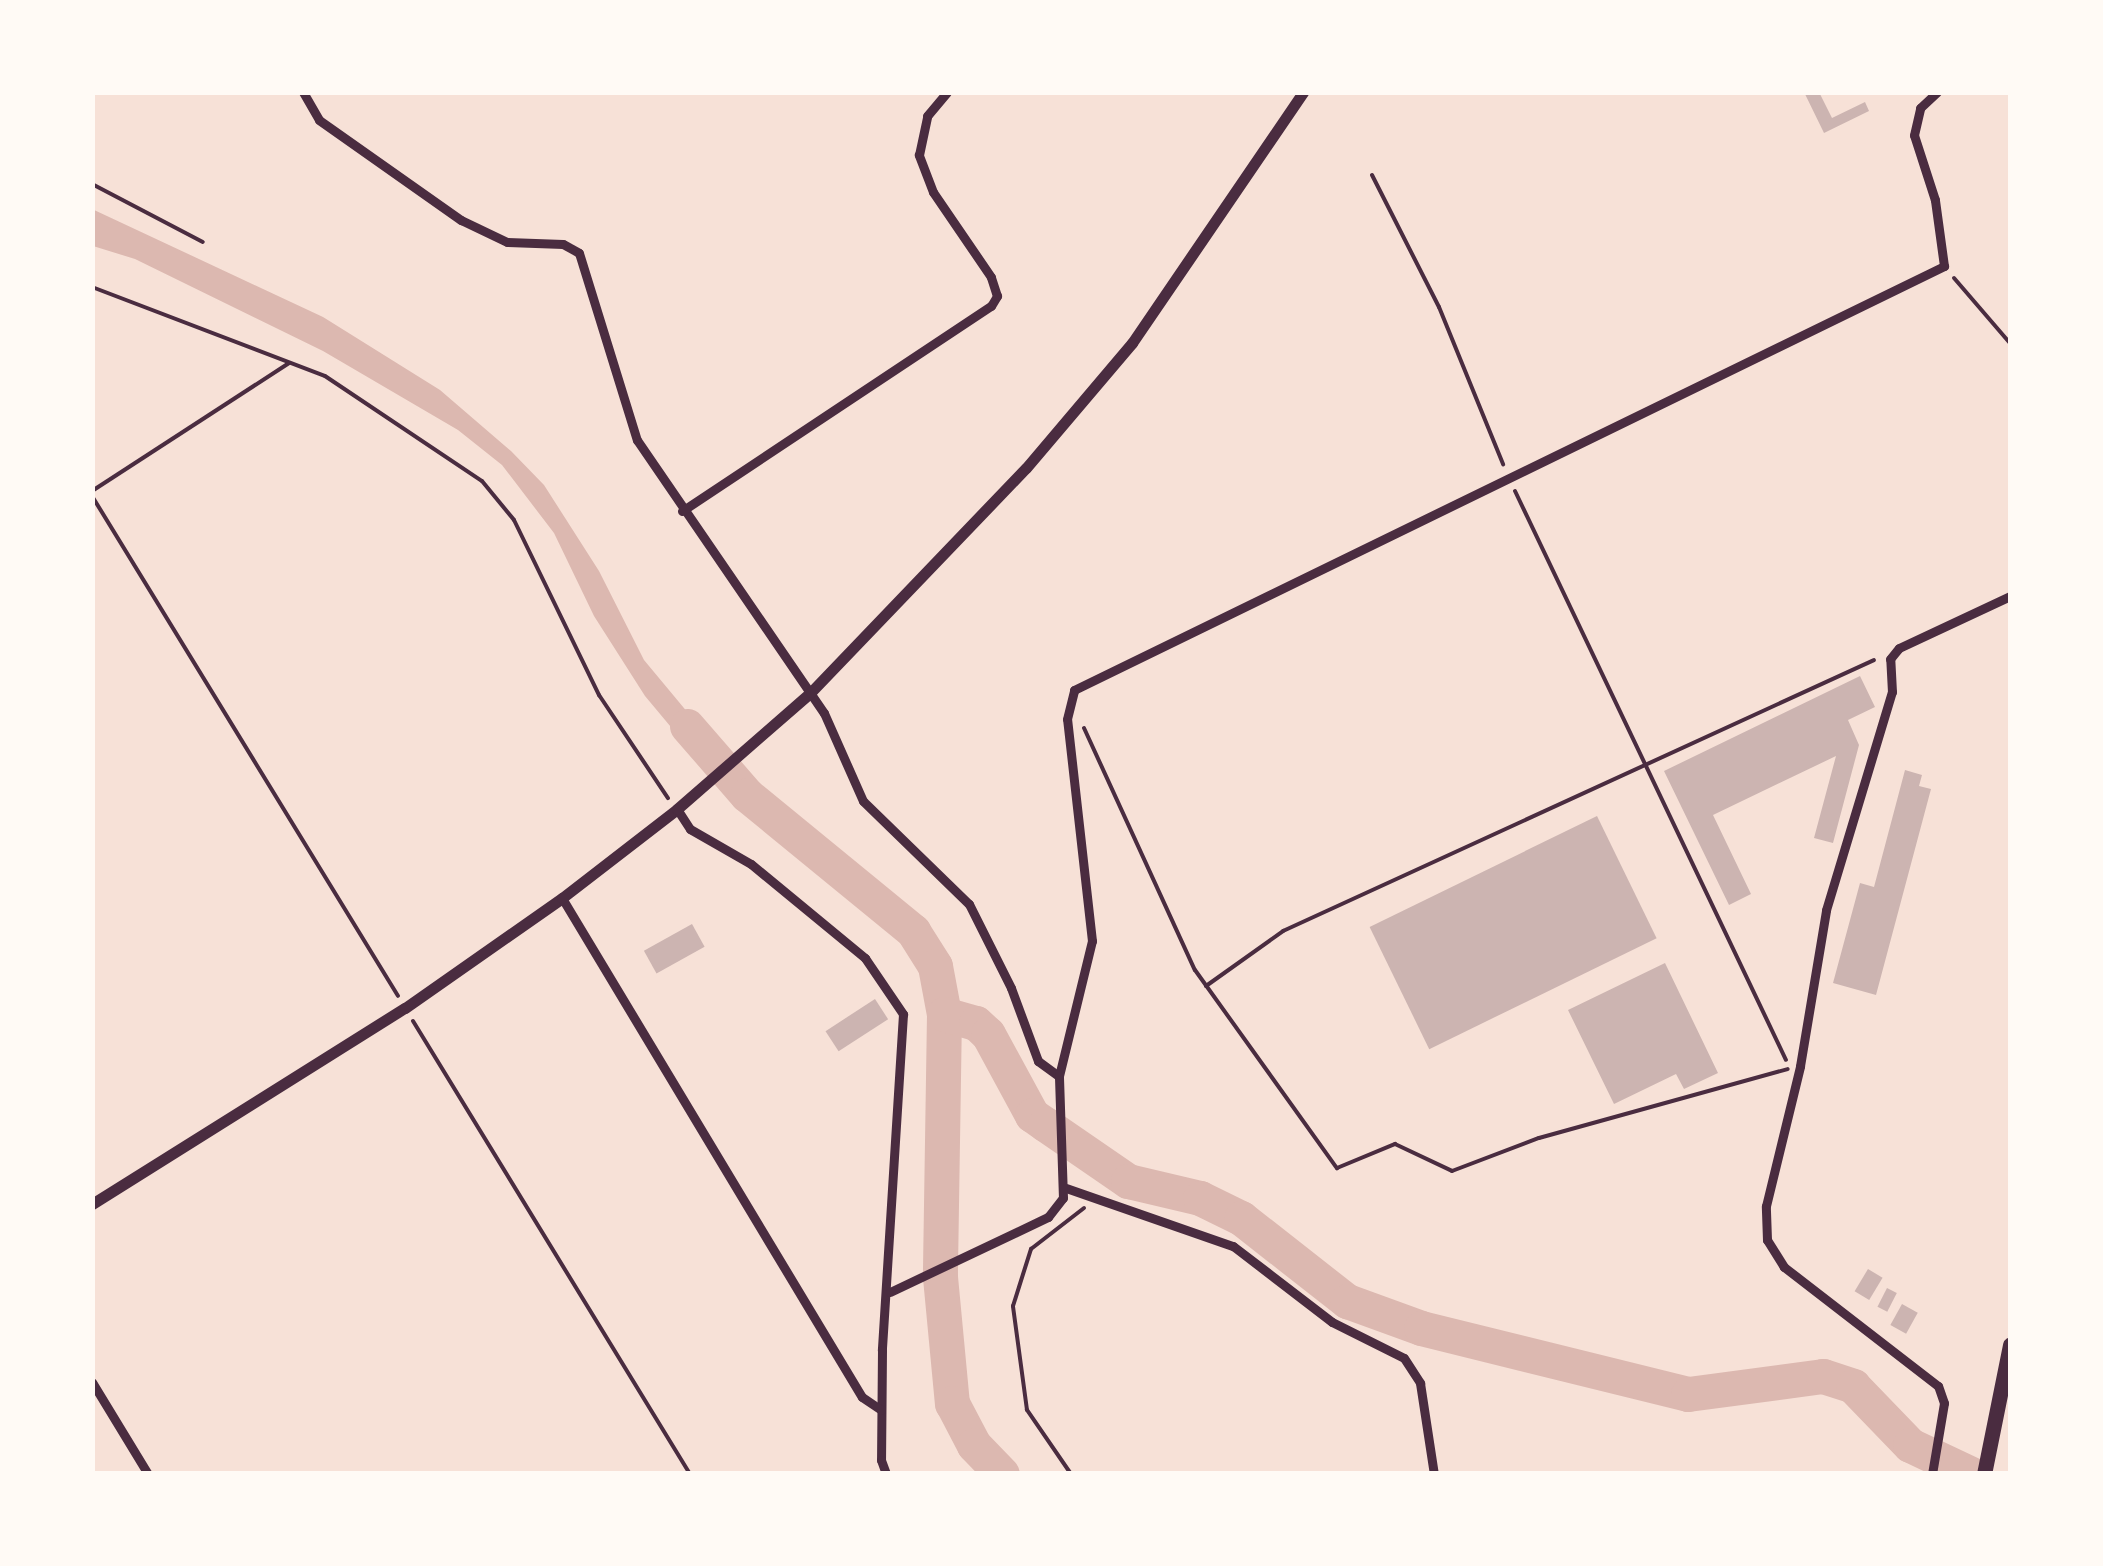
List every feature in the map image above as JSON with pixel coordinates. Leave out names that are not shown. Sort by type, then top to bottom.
[{"type":"highway","points":[[1984,1474],[2010,1345]]},
{"type":"street","points":[[303,92],[318,120],[461,220],[507,242],[563,244],[579,253],[623,412],[682,511],[810,692],[863,802],[969,904],[1012,988],[1038,1061],[1059,1076]]},
{"type":"street","points":[[682,511],[992,306],[997,296],[991,277],[928,183],[918,154],[927,116],[947,92]]},
{"type":"street","points":[[92,1204],[406,1008],[562,898],[677,809],[810,692],[1026,468],[1132,343],[1303,92]]},
{"type":"street","points":[[890,1292],[1048,1217],[1067,1184],[1059,1076],[1092,941],[1068,719],[1070,696],[1082,683],[1944,266],[1934,200],[1914,134],[1920,108],[1937,92]]},
{"type":"street","points":[[1932,1474],[1944,1402],[1938,1386],[1784,1267],[1767,1240],[1768,1184],[1826,910],[1892,692],[1888,664],[1899,648],[2010,596]]},
{"type":"street","points":[[677,809],[690,829],[750,864],[864,958],[898,1003],[904,1063],[881,1410],[886,1474]]},
{"type":"street","points":[[562,898],[862,1397],[881,1410]]},
{"type":"street","points":[[1067,1184],[1094,1198],[1234,1246],[1332,1322],[1404,1358],[1420,1384],[1434,1474]]},
{"type":"street","points":[[92,1382],[148,1474]]},
{"type":"path","points":[[1068,719],[1090,734],[1206,986],[1337,1168],[1395,1144],[1452,1171],[1538,1138],[1795,1068],[1508,478],[1439,307],[1372,175]]},
{"type":"path","points":[[92,184],[202,242]]},
{"type":"path","points":[[1944,266],[2010,343]]},
{"type":"path","points":[[92,287],[325,376],[383,412],[500,498],[599,695],[677,809]]},
{"type":"path","points":[[289,363],[92,493],[690,1474]]},
{"type":"path","points":[[1206,986],[1283,931],[1648,768],[1870,662],[1888,664]]},
{"type":"path","points":[[1071,1474],[1027,1410],[1013,1306],[1032,1249],[1094,1198]]},
{"type":"shaded area","points":[[92,209],[323,317],[440,390],[511,451],[544,485],[599,571],[644,660],[723,755],[706,769],[645,696],[594,616],[554,533],[502,465],[458,430],[323,351],[135,259],[93,246]]},
{"type":"building","points":[[1804,92],[1819,92],[1832,118],[1865,102],[1869,111],[1824,133]]},
{"type":"building","points":[[1860,676],[1875,707],[1848,720],[1859,745],[1833,843],[1814,838],[1836,756],[1713,815],[1751,894],[1729,905],[1664,771]]},
{"type":"building","points":[[1905,770],[1922,775],[1919,786],[1931,789],[1876,995],[1833,983],[1860,883],[1874,887]]},
{"type":"building","points":[[1597,816],[1657,938],[1429,1049],[1370,927]]},
{"type":"building","points":[[692,924],[705,947],[657,973],[644,951]]},
{"type":"building","points":[[1665,963],[1718,1073],[1684,1089],[1676,1074],[1614,1104],[1568,1010]]},
{"type":"building","points":[[875,999],[888,1019],[839,1051],[826,1031]]},
{"type":"building","points":[[1868,1269],[1883,1278],[1869,1300],[1855,1291]]},
{"type":"building","points":[[1887,1288],[1897,1293],[1887,1312],[1877,1307]]},
{"type":"building","points":[[1902,1304],[1918,1313],[1906,1334],[1890,1325]]},
{"type":"waterway","points":[[687,726],[747,795],[913,931],[935,966],[944,1014],[940,1277],[952,1403],[974,1445],[1002,1474]]},
{"type":"waterway","points":[[944,1014],[976,1023],[988,1034],[1032,1115],[1128,1181],[1200,1198],[1241,1218],[1347,1301],[1421,1328],[1688,1394],[1823,1376],[1853,1386],[1910,1445],[1971,1474]]}]
